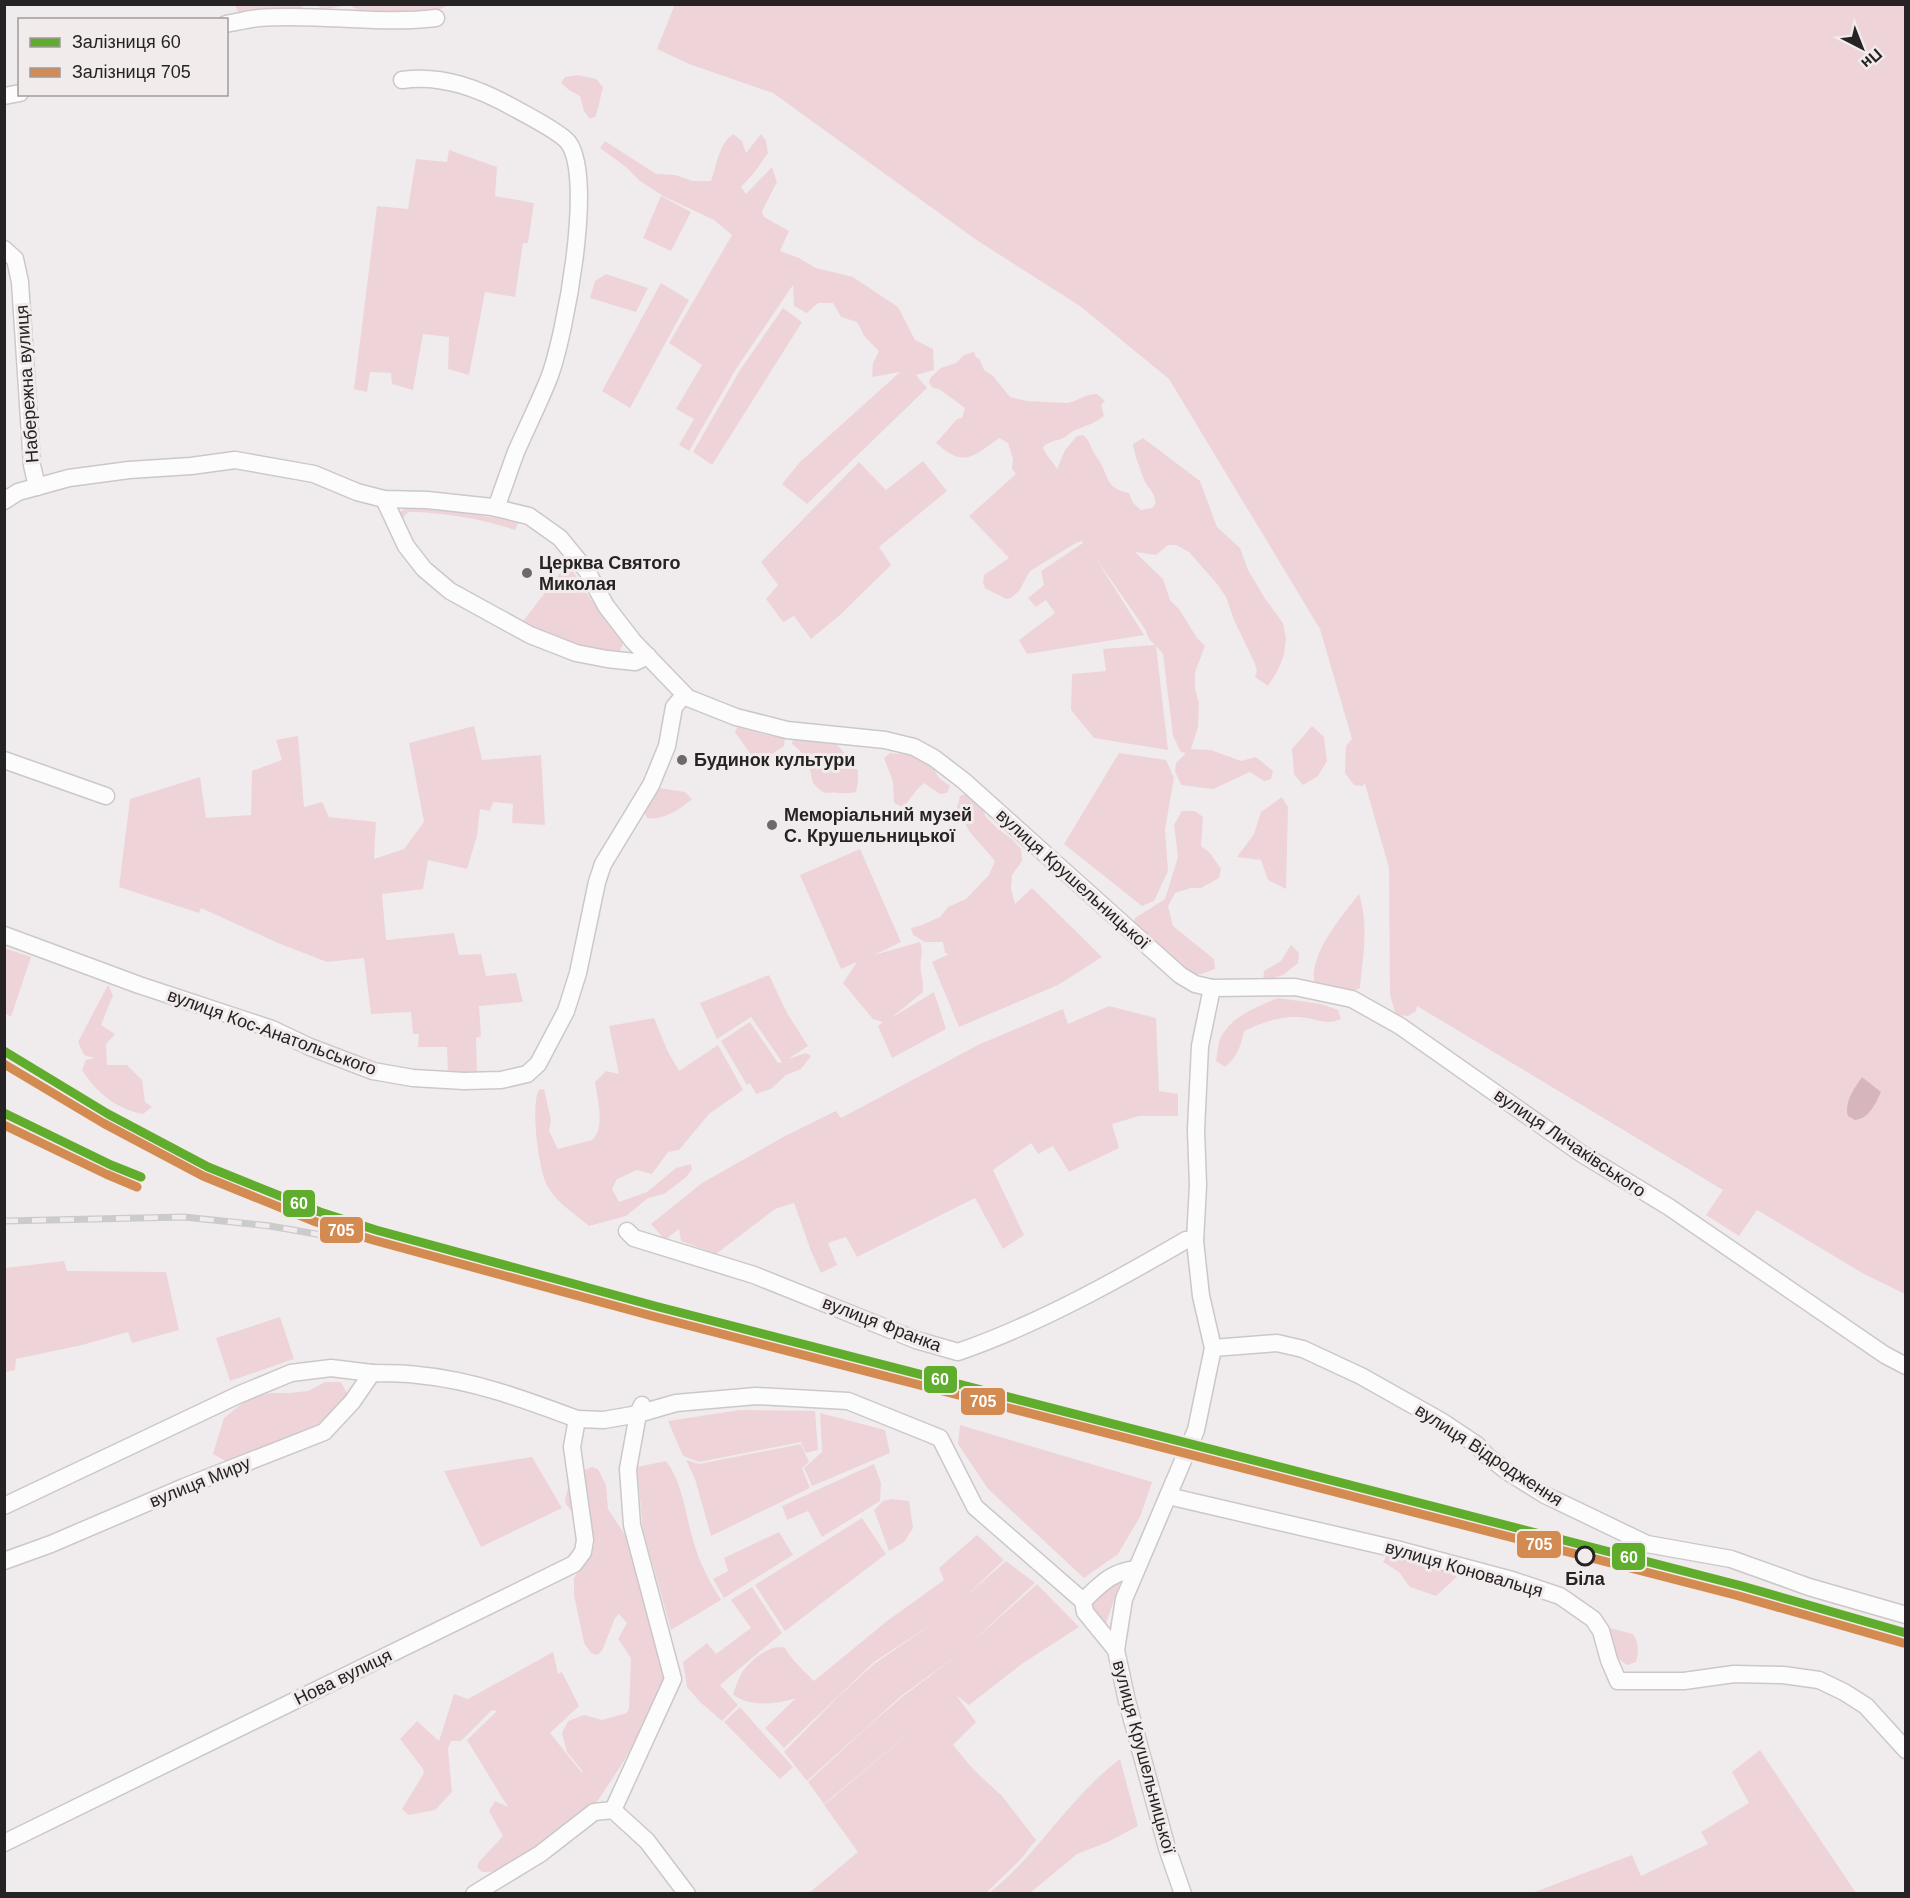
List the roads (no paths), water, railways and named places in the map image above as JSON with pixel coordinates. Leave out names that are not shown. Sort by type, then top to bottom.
[{"type":"street","points":[[228,24],[257,18],[403,20],[436,18]]},
{"type":"street","points":[[402,80],[439,79],[488,93],[567,141],[577,162],[579,211],[572,270],[558,348],[549,377],[516,453],[496,508]]},
{"type":"street","name":"Набережна вулиця","points":[[4,249],[15,259],[20,282],[32,465],[37,487]]},
{"type":"street","name":"вулиця Крушельницької","points":[[4,501],[18,492],[69,478],[129,470],[191,466],[235,459],[314,474],[357,492],[384,499],[427,500],[496,508],[530,516],[560,538],[587,571],[606,606],[633,641],[688,698],[715,710],[787,730],[885,740],[920,750],[964,782],[1180,975],[1195,984],[1212,987],[1200,1046],[1196,1130],[1198,1185],[1195,1241],[1201,1296],[1213,1348],[1196,1430],[1124,1599],[1116,1650],[1127,1701],[1167,1848],[1183,1893]]},
{"type":"street","points":[[384,499],[406,546],[424,569],[450,591],[530,635],[576,653],[635,662],[648,656]]},
{"type":"street","name":"вулиця Кос-Анатольського","points":[[4,935],[139,985],[272,1029],[310,1047],[373,1071],[412,1078],[464,1081],[501,1080],[527,1074],[538,1064],[566,1011],[578,973],[597,882],[603,864],[651,785],[667,747],[674,707],[684,695]]},
{"type":"street","points":[[4,760],[106,796]]},
{"type":"street","name":"вулиця Личаківського","points":[[1212,987],[1295,987],[1352,999],[1400,1026],[1582,1154],[1669,1207],[1885,1355],[1905,1366]]},
{"type":"street","name":"вулиця Франка","points":[[627,1232],[634,1238],[754,1275],[916,1340],[958,1352],[1073,1302],[1128,1274],[1185,1240],[1195,1241]]},
{"type":"street","name":"вулиця Відродження","points":[[1213,1348],[1277,1343],[1304,1349],[1361,1376],[1442,1421],[1477,1445],[1486,1456],[1508,1472],[1545,1495],[1647,1544],[1731,1559],[1809,1587],[1905,1615]]},
{"type":"street","points":[[4,1506],[238,1395],[291,1373],[331,1368],[419,1375],[480,1386],[577,1419],[604,1419],[676,1402],[756,1396],[848,1401],[940,1438],[975,1507],[1083,1601],[1085,1612],[1116,1650]]},
{"type":"street","name":"вулиця Миру","points":[[4,1561],[51,1544],[184,1487],[324,1432],[352,1402],[372,1373]]},
{"type":"street","points":[[613,1810],[673,1679],[632,1525],[628,1468],[640,1409]]},
{"type":"street","name":"Нова вулиця","points":[[4,1843],[574,1564],[583,1552],[585,1540],[572,1447],[577,1419]]},
{"type":"street","name":"вулиця Коновальця","points":[[1168,1496],[1396,1549],[1512,1580],[1560,1596],[1593,1619],[1601,1631],[1618,1681],[1684,1680],[1734,1674],[1783,1675],[1819,1680],[1866,1706],[1905,1750]]},
{"type":"street","points":[[1083,1601],[1103,1582],[1121,1571],[1136,1569]]},
{"type":"street","points":[[474,1893],[540,1854],[594,1812],[613,1810],[647,1841],[687,1893]]},
{"type":"railway","points":[[4,1221],[184,1217],[270,1226],[345,1239]]},
{"type":"rail line","name":"60","points":[[4,1051],[108,1114],[208,1167],[320,1212],[376,1230],[655,1306],[1742,1586],[1906,1633]]},
{"type":"rail line","name":"705","points":[[4,1064],[103,1123],[203,1176],[316,1222],[373,1240],[652,1316],[1739,1596],[1903,1643]]},
{"type":"rail line","name":"60","points":[[4,1113],[111,1165],[141,1177]]},
{"type":"rail line","name":"705","points":[[4,1125],[137,1187]]},
{"type":"place","name":"Церква Святого Миколая","points":[[527,573]]},
{"type":"place","name":"Будинок культури","points":[[682,760]]},
{"type":"place","name":"Меморіальний музей С. Крушельницької","points":[[772,825]]},
{"type":"place","name":"Біла","points":[[1585,1556]]}]
